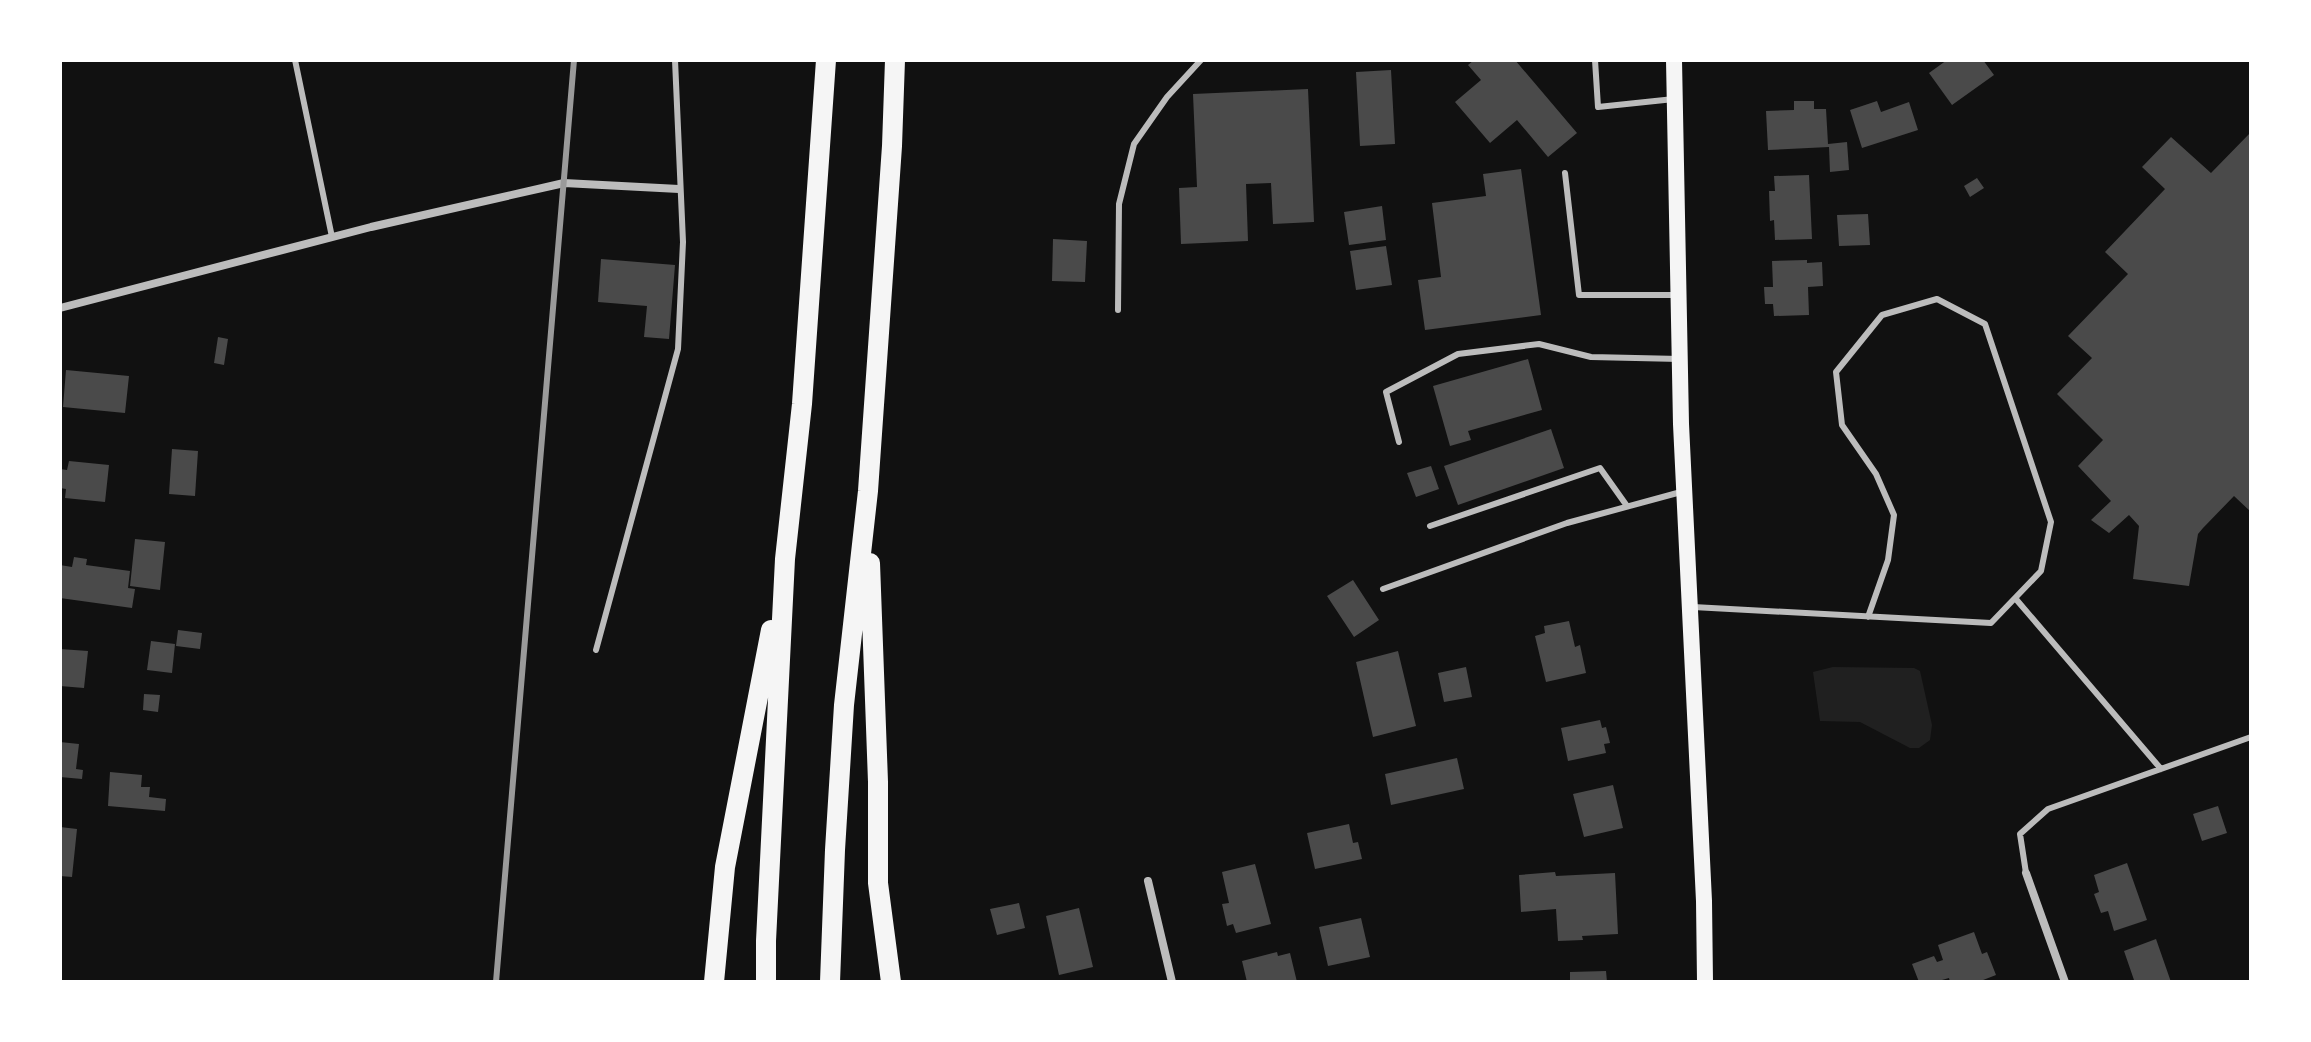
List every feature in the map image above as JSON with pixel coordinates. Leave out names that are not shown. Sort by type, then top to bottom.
[{"type":"highway","points":[[766,982],[785,559],[802,404],[826,60]]},
{"type":"highway","points":[[830,982],[844,705],[868,491],[895,60]]},
{"type":"highway","points":[[868,491],[878,767],[878,883],[891,982]]},
{"type":"highway","points":[[714,982],[725,867],[785,559]]},
{"type":"main road","points":[[1674,60],[1684,491],[1704,901],[1705,982]]},
{"type":"street","points":[[60,308],[332,237],[564,183],[679,189]]},
{"type":"street","points":[[2026,873],[2065,982]]},
{"type":"street","points":[[1148,881],[1172,982]]},
{"type":"lane","points":[[295,60],[332,237]]},
{"type":"lane","points":[[596,650],[678,349],[683,242],[675,60]]},
{"type":"lane","points":[[1118,310],[1119,204],[1134,144],[1167,97],[1201,60]]},
{"type":"lane","points":[[1595,60],[1598,107],[1674,99]]},
{"type":"lane","points":[[1565,173],[1579,295],[1679,295]]},
{"type":"lane","points":[[1690,607],[1868,617],[1991,623],[2041,571],[2051,522],[1985,324],[1937,299],[1882,315],[1836,372],[1842,425],[1876,474],[1894,515],[1888,560],[1868,617]]},
{"type":"lane","points":[[1399,442],[1386,392],[1458,354],[1539,344],[1591,357],[1680,359]]},
{"type":"lane","points":[[1430,526],[1600,468],[1627,506]]},
{"type":"lane","points":[[1383,589],[1567,523],[1684,491]]},
{"type":"lane","points":[[2015,598],[2161,769]]},
{"type":"lane","points":[[2026,873],[2020,834],[2048,809],[2251,737]]},
{"type":"shaded area","points":[[1833,667],[1914,668],[1920,671],[1932,725],[1930,740],[1919,748],[1910,748],[1860,722],[1820,721],[1813,672]]},
{"type":"building","points":[[1474,60],[1515,60],[1577,133],[1548,157],[1517,120],[1490,143],[1455,102],[1481,80],[1468,65]]},
{"type":"building","points":[[1947,60],[1983,60],[1994,75],[1952,105],[1929,73]]},
{"type":"building","points":[[1391,70],[1395,144],[1360,146],[1356,72]]},
{"type":"building","points":[[1308,89],[1314,222],[1273,224],[1271,183],[1246,184],[1248,241],[1181,244],[1179,188],[1197,187],[1193,94]]},
{"type":"building","points":[[1794,101],[1814,101],[1814,109],[1826,109],[1828,144],[1847,142],[1849,170],[1830,172],[1829,147],[1768,150],[1766,111],[1794,110]]},
{"type":"building","points":[[1877,101],[1881,112],[1909,102],[1918,130],[1862,148],[1850,110]]},
{"type":"building","points":[[2251,132],[2251,512],[2234,496],[2203,528],[2198,534],[2189,586],[2133,579],[2139,526],[2129,515],[2109,533],[2091,520],[2111,501],[2078,466],[2103,440],[2057,394],[2092,358],[2068,336],[2128,274],[2105,252],[2165,189],[2142,167],[2171,137],[2211,173]]},
{"type":"building","points":[[1521,169],[1541,315],[1425,330],[1418,280],[1441,277],[1432,203],[1486,196],[1483,174]]},
{"type":"building","points":[[1809,175],[1812,239],[1775,240],[1774,220],[1770,221],[1769,191],[1775,191],[1774,176]]},
{"type":"building","points":[[1977,178],[1984,188],[1970,197],[1964,186]]},
{"type":"building","points":[[1382,206],[1386,240],[1349,245],[1344,212]]},
{"type":"building","points":[[1868,214],[1870,245],[1839,246],[1837,215]]},
{"type":"building","points":[[1053,239],[1087,241],[1085,282],[1052,281]]},
{"type":"building","points":[[1386,246],[1392,285],[1356,290],[1350,251]]},
{"type":"building","points":[[601,259],[675,265],[669,339],[644,337],[647,306],[598,302]]},
{"type":"building","points":[[1807,260],[1807,263],[1822,262],[1823,286],[1808,287],[1809,315],[1774,316],[1773,304],[1765,304],[1764,287],[1773,287],[1772,261]]},
{"type":"building","points":[[218,337],[228,339],[224,365],[214,363]]},
{"type":"building","points":[[1528,359],[1542,410],[1468,431],[1471,440],[1450,446],[1433,386]]},
{"type":"building","points":[[66,370],[129,376],[125,413],[63,407]]},
{"type":"building","points":[[1551,429],[1564,468],[1458,505],[1444,466]]},
{"type":"building","points":[[172,449],[198,451],[195,496],[169,494]]},
{"type":"building","points":[[69,461],[109,465],[105,502],[65,498],[66,489],[60,488],[60,469],[67,470]]},
{"type":"building","points":[[1431,466],[1439,489],[1416,497],[1407,473]]},
{"type":"building","points":[[135,539],[165,542],[160,590],[130,586]]},
{"type":"building","points":[[74,557],[87,559],[86,565],[130,571],[128,588],[135,589],[132,608],[60,598],[60,565],[72,567]]},
{"type":"building","points":[[1353,580],[1379,620],[1354,637],[1327,596]]},
{"type":"building","points":[[1569,621],[1575,647],[1580,645],[1586,673],[1546,682],[1535,636],[1545,633],[1544,626]]},
{"type":"building","points":[[178,630],[202,633],[200,649],[176,646]]},
{"type":"building","points":[[151,641],[175,644],[172,673],[147,670]]},
{"type":"building","points":[[60,649],[88,651],[84,688],[60,686]]},
{"type":"building","points":[[1398,651],[1416,726],[1373,737],[1356,662]]},
{"type":"building","points":[[1466,667],[1472,697],[1444,702],[1438,673]]},
{"type":"building","points":[[144,694],[160,695],[158,712],[143,710]]},
{"type":"building","points":[[1600,720],[1602,728],[1606,727],[1610,743],[1604,744],[1606,753],[1568,761],[1561,728]]},
{"type":"building","points":[[60,742],[79,744],[76,769],[83,770],[82,779],[60,777]]},
{"type":"building","points":[[1457,758],[1464,789],[1391,805],[1385,774]]},
{"type":"building","points":[[110,772],[142,775],[141,787],[150,787],[149,797],[166,799],[165,811],[108,806]]},
{"type":"building","points":[[1613,785],[1623,828],[1584,837],[1573,794]]},
{"type":"building","points":[[2218,806],[2227,833],[2202,841],[2193,814]]},
{"type":"building","points":[[1349,824],[1353,843],[1358,842],[1362,859],[1315,869],[1307,833]]},
{"type":"building","points":[[60,827],[77,829],[72,877],[60,876]]},
{"type":"building","points":[[2127,863],[2147,920],[2114,931],[2108,911],[2101,913],[2094,894],[2099,892],[2094,875]]},
{"type":"building","points":[[1255,864],[1271,924],[1236,933],[1233,924],[1227,926],[1222,904],[1229,903],[1222,872]]},
{"type":"building","points":[[1555,872],[1556,876],[1615,873],[1618,934],[1558,941],[1556,909],[1521,912],[1519,875]]},
{"type":"building","points":[[1019,903],[1025,928],[997,935],[990,909]]},
{"type":"building","points":[[1079,908],[1093,967],[1059,975],[1046,916]]},
{"type":"building","points":[[1361,918],[1370,957],[1328,966],[1319,927]]},
{"type":"building","points":[[1974,932],[1982,954],[1987,952],[1996,975],[1978,982],[1950,982],[1949,978],[1943,982],[1919,982],[1912,964],[1934,956],[1937,962],[1943,960],[1938,945]]},
{"type":"building","points":[[2156,939],[2171,982],[2128,982],[2134,980],[2124,951]]},
{"type":"building","points":[[1277,952],[1278,956],[1290,953],[1297,982],[1247,982],[1242,961]]},
{"type":"building","points":[[1606,971],[1607,982],[1570,982],[1570,972]]},
{"type":"railway","points":[[496,982],[574,60]]}]
